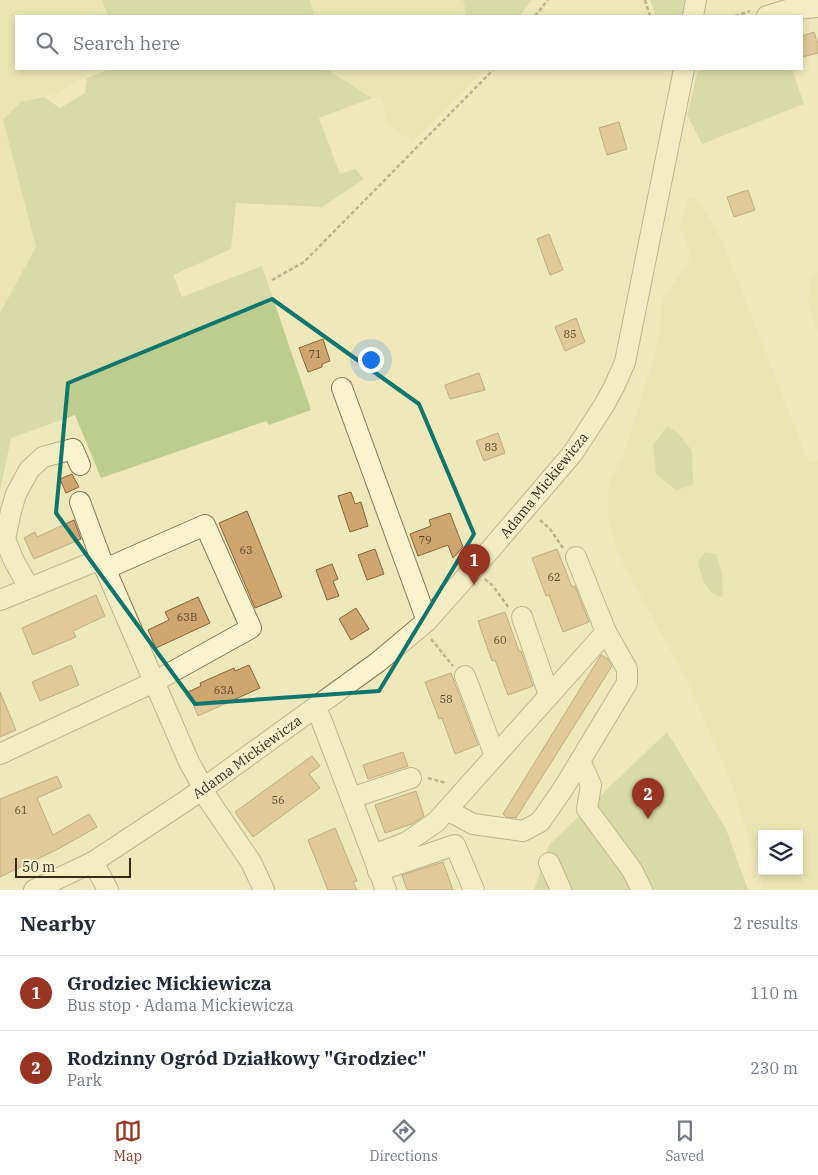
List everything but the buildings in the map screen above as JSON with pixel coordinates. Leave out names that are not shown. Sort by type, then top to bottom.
[{"type":"street","points":[[693,15],[696,0]]},
{"type":"street","points":[[770,15],[787,10],[818,7]]},
{"type":"street","name":"Adama Mickiewicza","points":[[34,890],[92,862],[203,789],[427,628],[573,452],[603,407],[625,362],[684,70]]},
{"type":"street","points":[[342,388],[427,628]]},
{"type":"street","points":[[29,588],[13,560],[5,539],[16,494],[29,470],[43,457],[73,450],[80,465]]},
{"type":"street","points":[[80,502],[103,564],[189,762],[212,807],[251,862],[264,890]]},
{"type":"street","points":[[0,600],[29,588],[103,564],[205,525],[251,628],[154,682],[0,754]]},
{"type":"street","points":[[447,810],[473,824],[523,831],[540,822],[580,761],[627,683],[627,669],[606,632],[570,554]]},
{"type":"street","points":[[516,613],[549,695]]},
{"type":"street","points":[[376,863],[436,822],[606,632]]},
{"type":"street","points":[[460,673],[495,756]]},
{"type":"street","points":[[314,709],[321,719],[386,890]]},
{"type":"street","points":[[580,761],[591,785],[587,809],[632,870],[642,890]]},
{"type":"street","points":[[351,798],[411,778]]},
{"type":"street","points":[[376,863],[455,845],[474,890]]},
{"type":"street","points":[[92,862],[108,890]]},
{"type":"street","points":[[549,863],[561,890]]},
{"type":"path","points":[[536,15],[548,0]]},
{"type":"path","points":[[645,0],[650,15]]},
{"type":"path","points":[[272,280],[304,262],[493,70]]},
{"type":"path","points":[[539,519],[550,528],[570,554]]},
{"type":"path","points":[[480,575],[493,586],[516,613]]},
{"type":"path","points":[[427,628],[460,673]]},
{"type":"path","points":[[411,778],[421,776],[448,784]]},
{"type":"highlighted area","points":[[272,299],[419,404],[474,534],[379,691],[195,704],[56,513],[68,383]]},
{"type":"shaded area","points":[[0,0],[102,0],[108,15],[15,15],[15,70],[92,70],[57,94],[21,102],[3,120],[36,247],[0,313]]},
{"type":"shaded area","points":[[310,0],[463,0],[467,15],[315,15]]},
{"type":"shaded area","points":[[330,70],[480,70],[480,76],[412,142],[389,125],[381,98],[372,98]]},
{"type":"shaded area","points":[[697,197],[723,243],[809,463],[818,460],[818,890],[764,890],[759,875],[803,875],[803,830],[758,830],[758,870],[732,785],[689,685],[618,554],[607,517],[609,481],[623,457],[652,364],[660,332],[662,299],[692,259],[680,227],[687,200]]},
{"type":"shaded area","points":[[818,271],[818,332],[808,305],[811,276]]},
{"type":"green space","points":[[102,0],[310,0],[315,15],[108,15]]},
{"type":"green space","points":[[463,0],[532,0],[520,15],[467,15]]},
{"type":"green space","points":[[650,0],[689,0],[686,15],[656,15]]},
{"type":"green space","points":[[107,70],[330,70],[372,98],[319,118],[340,174],[355,169],[364,179],[322,207],[236,203],[231,249],[173,275],[182,297],[262,266],[311,410],[269,425],[266,421],[101,478],[75,415],[11,438],[0,491],[0,313],[36,247],[3,120],[21,102],[44,97],[60,108],[85,93],[87,78]]},
{"type":"green space","points":[[698,70],[792,70],[804,104],[702,144],[687,115]]},
{"type":"green space","points":[[667,426],[678,433],[692,451],[693,485],[676,490],[656,474],[653,445]]},
{"type":"green space","points":[[705,552],[716,554],[722,572],[723,597],[712,593],[703,579],[698,562]]},
{"type":"green space","points":[[667,732],[726,829],[748,890],[534,890],[549,845]]},
{"type":"place","name":"Grodziec Mickiewicza","points":[[474,585]]},
{"type":"place","name":"Rodzinny Ogród Działkowy \"Grodziec\"","points":[[648,819]]}]
